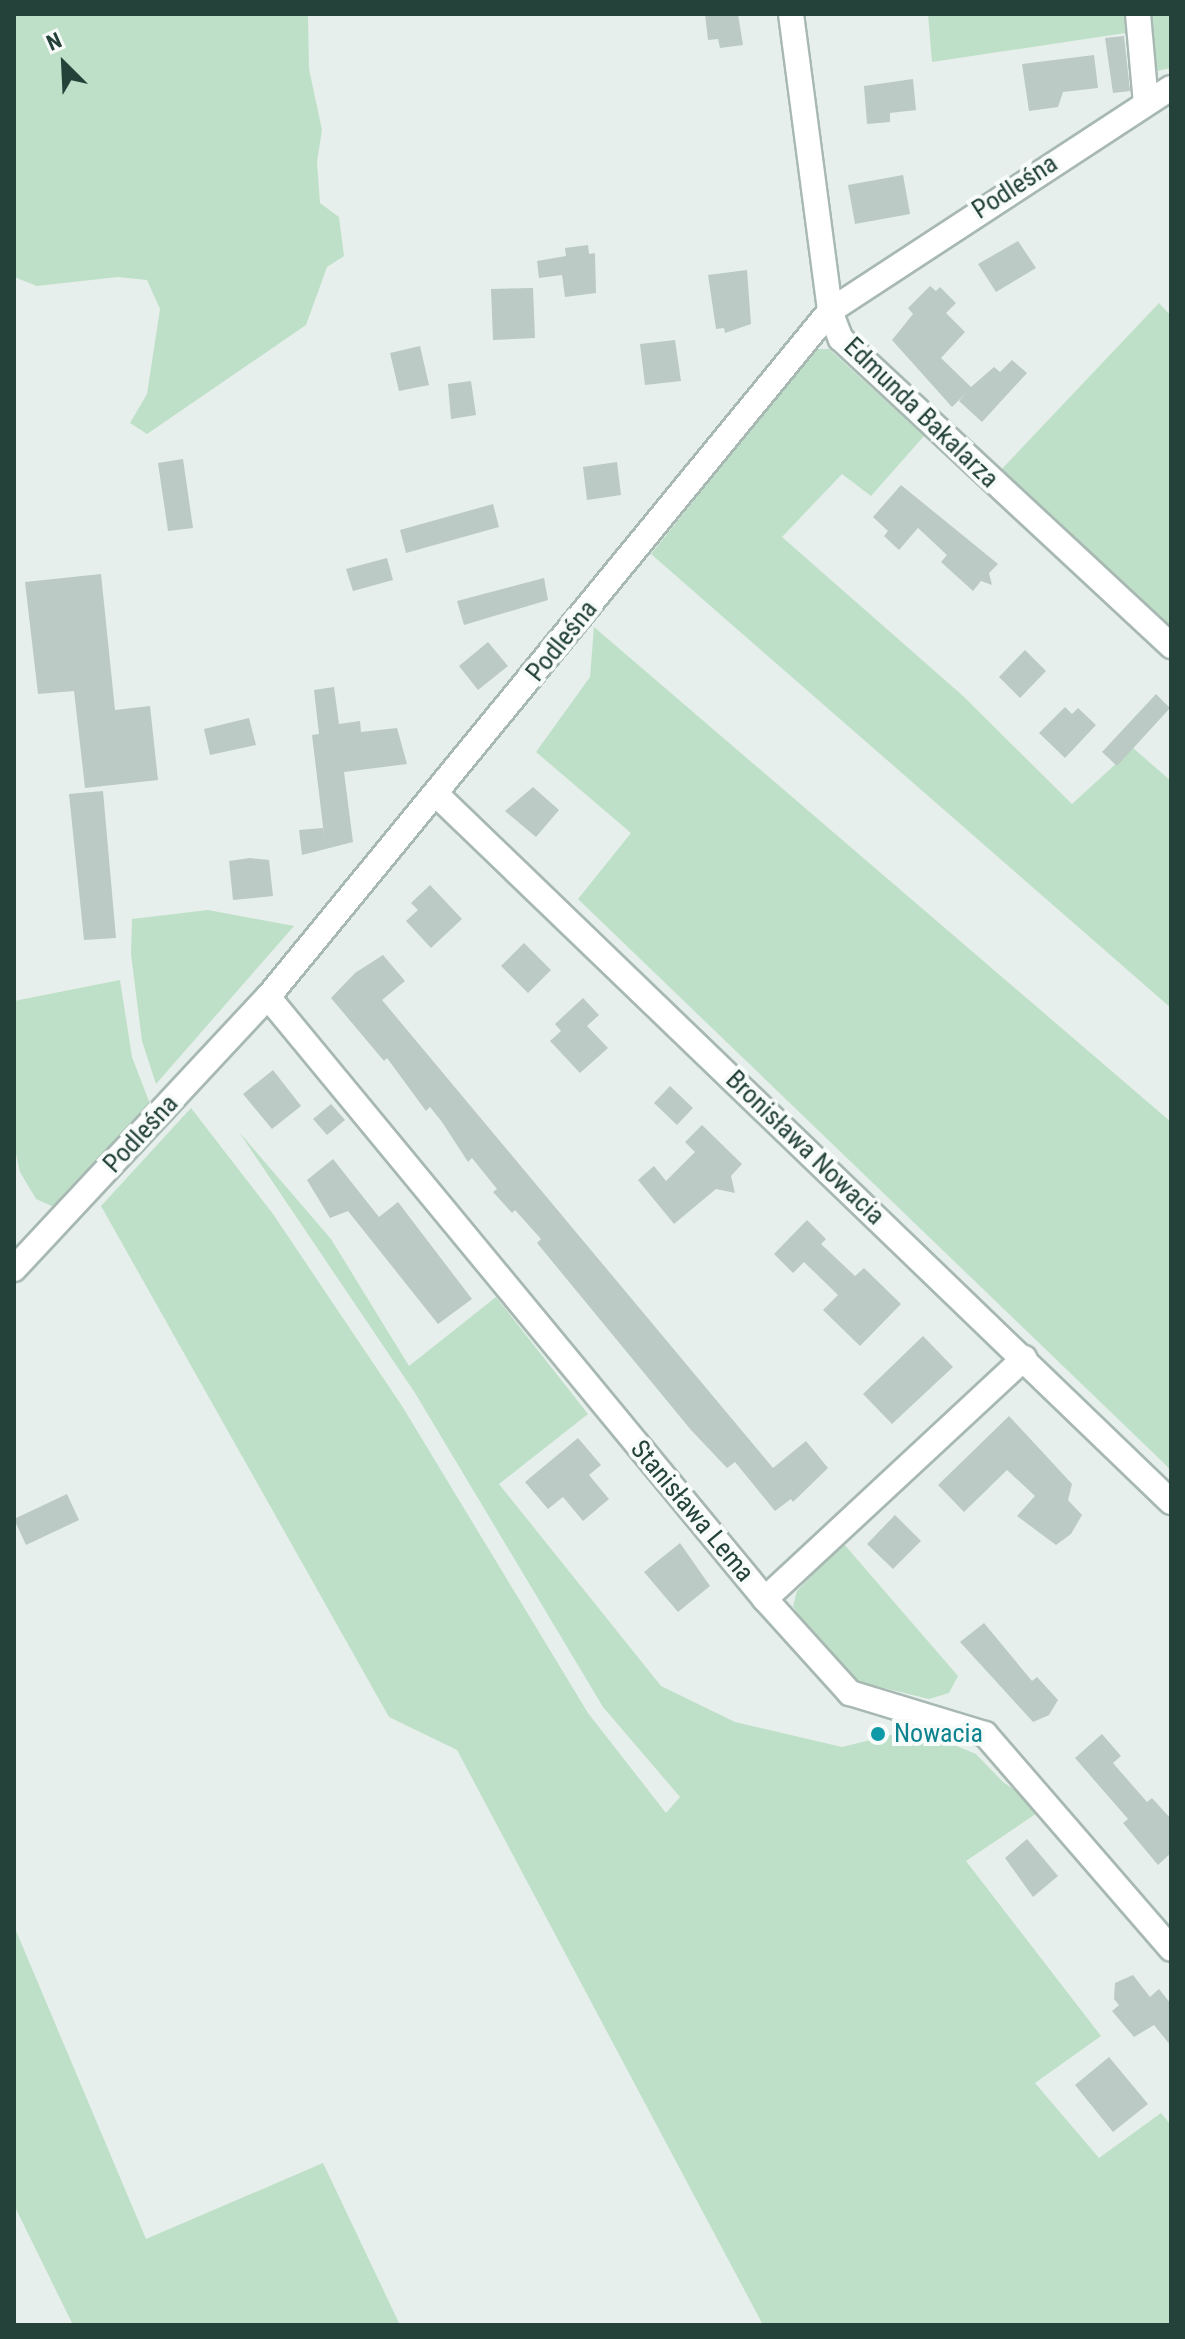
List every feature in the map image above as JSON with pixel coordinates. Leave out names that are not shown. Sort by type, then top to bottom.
[{"type":"street","name":"Edmunda Bakalarza","points":[[791,14],[830,311],[841,339],[1171,646]]},
{"type":"street","points":[[1138,14],[1146,103]]},
{"type":"street","name":"Podleśna","points":[[14,1269],[268,997],[437,795],[830,311],[1171,88]]},
{"type":"street","name":"Bronisława Nowacia","points":[[437,795],[1171,1502]]},
{"type":"street","name":"Stanisława Lema","points":[[268,997],[765,1599],[850,1693],[985,1734],[1171,1949]]},
{"type":"street","points":[[765,1599],[1024,1358]]},
{"type":"green space","points":[[14,14],[308,14],[309,69],[322,130],[317,162],[320,203],[339,217],[344,256],[327,267],[306,325],[147,434],[130,423],[147,394],[160,309],[147,280],[118,277],[37,286],[14,277]]},
{"type":"green space","points":[[928,14],[1130,14],[1132,32],[932,62]]},
{"type":"green space","points":[[1147,14],[1171,14],[1171,68],[1157,71]]},
{"type":"green space","points":[[1159,303],[1171,316],[1171,630],[999,472]]},
{"type":"green space","points":[[816,349],[829,349],[924,436],[871,496],[842,474],[782,537],[962,695],[1072,804],[1133,748],[1171,781],[1171,1008],[651,554]]},
{"type":"green space","points":[[594,627],[1171,1122],[1171,1470],[578,899],[631,833],[536,752],[590,677]]},
{"type":"green space","points":[[208,910],[294,926],[156,1084],[142,1041],[131,954],[132,919]]},
{"type":"green space","points":[[120,980],[132,1057],[150,1104],[54,1207],[36,1199],[20,1172],[14,1145],[14,1001]]},
{"type":"green space","points":[[191,1108],[273,1214],[402,1406],[588,1713],[666,1813],[680,1797],[603,1707],[415,1393],[239,1132],[331,1239],[409,1366],[496,1297],[588,1414],[499,1484],[661,1686],[735,1722],[842,1747],[895,1734],[940,1739],[976,1754],[1003,1782],[1043,1809],[966,1861],[1101,2036],[1035,2083],[1099,2158],[1161,2113],[1171,2125],[1171,2325],[763,2325],[457,1750],[389,1717],[101,1206]]},
{"type":"green space","points":[[843,1543],[958,1676],[949,1693],[929,1699],[851,1680],[801,1619],[793,1606],[797,1591]]},
{"type":"green space","points":[[14,1926],[146,2239],[323,2163],[400,2325],[73,2325],[14,2205]]},
{"type":"building","points":[[705,14],[738,14],[743,45],[720,48],[718,39],[708,40]]},
{"type":"building","points":[[1124,36],[1130,91],[1113,93],[1105,38]]},
{"type":"building","points":[[1094,55],[1098,88],[1063,92],[1058,107],[1029,111],[1022,64]]},
{"type":"building","points":[[913,79],[916,110],[890,113],[890,122],[867,124],[864,86]]},
{"type":"building","points":[[903,175],[910,214],[855,224],[848,185]]},
{"type":"building","points":[[1018,241],[1036,268],[996,292],[978,264]]},
{"type":"building","points":[[588,245],[589,254],[595,253],[596,293],[565,297],[562,275],[539,278],[537,261],[566,256],[565,248]]},
{"type":"building","points":[[747,270],[751,324],[725,333],[724,328],[716,329],[708,275]]},
{"type":"building","points":[[930,286],[936,291],[940,287],[956,303],[946,313],[965,332],[941,358],[971,387],[994,367],[1000,372],[1012,360],[1027,373],[982,422],[959,401],[967,392],[952,407],[892,340],[913,314],[908,308]]},
{"type":"building","points":[[533,288],[535,338],[493,340],[491,289]]},
{"type":"building","points":[[675,340],[681,381],[645,385],[640,344]]},
{"type":"building","points":[[420,346],[429,385],[399,391],[390,353]]},
{"type":"building","points":[[471,381],[476,415],[451,419],[448,384]]},
{"type":"building","points":[[183,459],[193,528],[168,531],[158,463]]},
{"type":"building","points":[[617,462],[621,495],[587,500],[583,467]]},
{"type":"building","points":[[901,485],[998,564],[989,573],[992,585],[981,581],[973,591],[941,562],[947,555],[918,528],[899,550],[884,536],[888,531],[873,517]]},
{"type":"building","points":[[493,504],[499,527],[406,553],[400,530]]},
{"type":"building","points":[[387,558],[393,580],[353,591],[346,569]]},
{"type":"building","points":[[101,574],[115,710],[150,706],[158,780],[85,788],[74,691],[38,694],[25,582]]},
{"type":"building","points":[[544,578],[548,600],[464,625],[457,601]]},
{"type":"building","points":[[488,642],[508,666],[478,690],[459,666]]},
{"type":"building","points":[[1025,650],[1046,671],[1020,698],[999,677]]},
{"type":"building","points":[[334,687],[339,724],[360,721],[361,732],[397,728],[407,764],[344,772],[353,842],[302,855],[299,830],[323,828],[325,843],[312,735],[319,734],[314,690]]},
{"type":"building","points":[[1156,694],[1170,708],[1117,766],[1102,752]]},
{"type":"building","points":[[1065,707],[1072,714],[1078,708],[1096,725],[1065,758],[1039,733]]},
{"type":"building","points":[[249,718],[256,745],[210,755],[204,729]]},
{"type":"building","points":[[533,787],[559,810],[536,837],[505,811]]},
{"type":"building","points":[[103,791],[116,938],[84,940],[69,794]]},
{"type":"building","points":[[250,858],[269,860],[273,896],[233,900],[229,861]]},
{"type":"building","points":[[430,885],[462,919],[431,948],[406,921],[418,910],[411,903]]},
{"type":"building","points":[[524,943],[551,970],[528,993],[501,966]]},
{"type":"building","points":[[383,955],[405,981],[382,1000],[773,1468],[806,1441],[828,1468],[793,1502],[791,1499],[775,1511],[735,1462],[727,1468],[691,1430],[537,1243],[541,1239],[515,1210],[512,1213],[493,1192],[497,1189],[472,1158],[468,1162],[430,1107],[426,1111],[387,1058],[384,1061],[331,998],[355,973]]},
{"type":"building","points":[[583,998],[599,1015],[587,1026],[608,1048],[580,1073],[550,1041],[561,1031],[555,1024]]},
{"type":"building","points":[[273,1070],[301,1106],[272,1129],[243,1094]]},
{"type":"building","points":[[670,1086],[693,1108],[677,1125],[654,1103]]},
{"type":"building","points":[[331,1104],[345,1120],[327,1135],[313,1119]]},
{"type":"building","points":[[702,1125],[742,1164],[731,1176],[735,1193],[716,1189],[674,1224],[638,1180],[654,1166],[666,1181],[695,1152],[685,1142]]},
{"type":"building","points":[[333,1159],[379,1217],[398,1202],[472,1299],[438,1324],[348,1211],[330,1218],[307,1180]]},
{"type":"building","points":[[807,1220],[826,1239],[821,1244],[855,1276],[864,1268],[901,1304],[860,1346],[823,1310],[838,1295],[804,1262],[793,1273],[774,1254]]},
{"type":"building","points":[[923,1336],[953,1367],[892,1424],[863,1394]]},
{"type":"building","points":[[1009,1416],[1072,1484],[1068,1500],[1082,1515],[1071,1534],[1056,1545],[1017,1516],[1035,1496],[1007,1470],[964,1512],[938,1485]]},
{"type":"building","points":[[578,1438],[601,1465],[589,1475],[609,1499],[583,1521],[563,1497],[548,1509],[525,1482]]},
{"type":"building","points":[[67,1494],[79,1520],[26,1545],[14,1519]]},
{"type":"building","points":[[895,1515],[921,1541],[893,1569],[867,1544]]},
{"type":"building","points":[[680,1543],[710,1586],[678,1612],[644,1572]]},
{"type":"building","points":[[984,1623],[1032,1681],[1037,1677],[1058,1700],[1049,1715],[1033,1722],[960,1642]]},
{"type":"building","points":[[1102,1734],[1121,1756],[1113,1763],[1147,1802],[1152,1798],[1171,1819],[1171,1853],[1158,1865],[1123,1823],[1128,1819],[1075,1758]]},
{"type":"building","points":[[1027,1839],[1058,1876],[1033,1897],[1005,1858]]},
{"type":"building","points":[[1133,1975],[1150,1997],[1159,1989],[1171,2004],[1171,2046],[1154,2025],[1134,2037],[1112,2011],[1119,2005],[1114,1999],[1115,1983]]},
{"type":"building","points":[[1109,2057],[1148,2104],[1113,2132],[1075,2085]]},
{"type":"place","name":"Nowacia","points":[[878,1734]]}]
